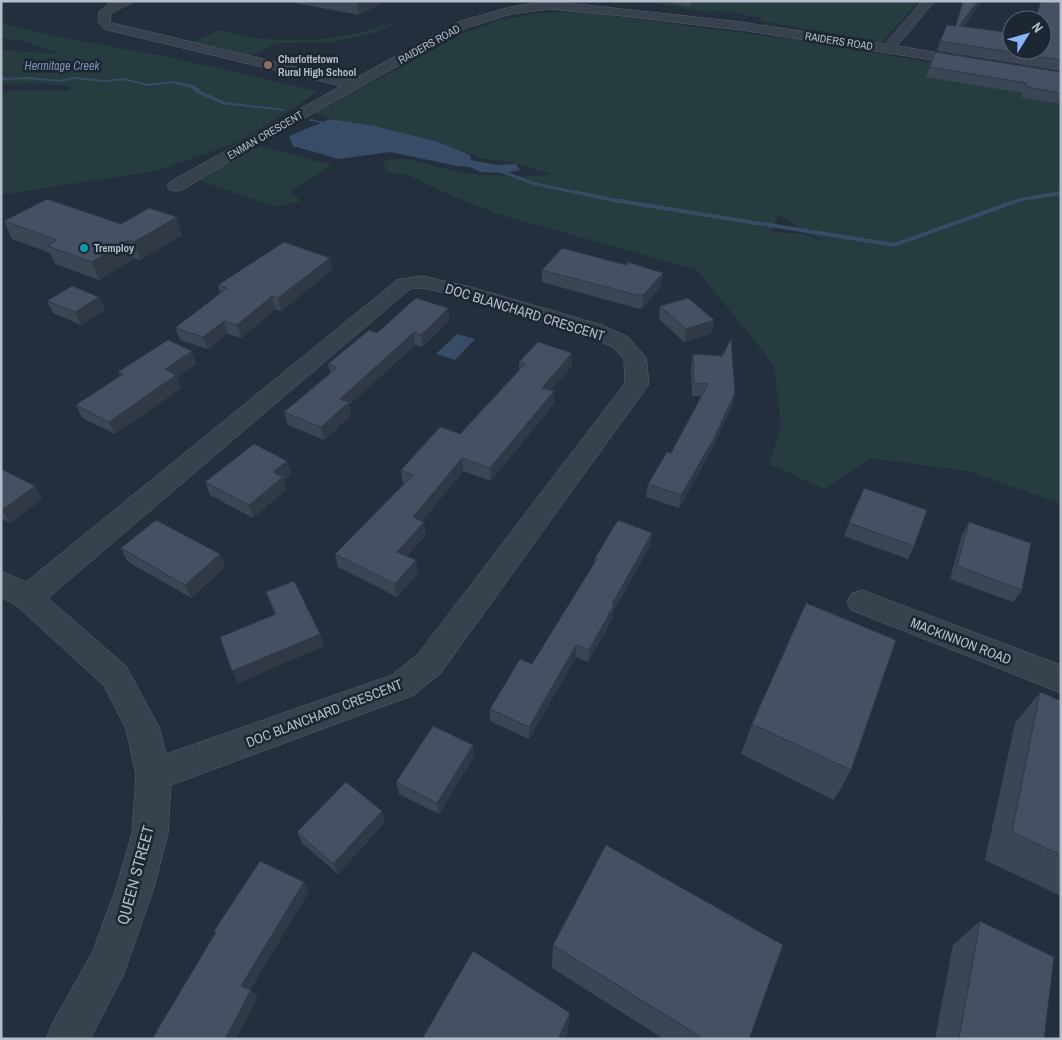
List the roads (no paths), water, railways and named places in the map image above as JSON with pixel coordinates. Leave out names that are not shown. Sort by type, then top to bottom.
[{"type":"street","points":[[129,1],[112,7],[105,12],[104,21],[108,26],[354,85]]},
{"type":"street","points":[[888,48],[929,1]]},
{"type":"street","points":[[1055,1],[1061,2]]},
{"type":"street","name":"RAIDERS ROAD","points":[[354,85],[462,25],[510,11],[549,5],[741,26],[888,48]]},
{"type":"street","points":[[888,48],[984,64]]},
{"type":"street","name":"ENMAN CRESCENT","points":[[176,186],[259,137],[354,85]]},
{"type":"street","name":"DOC BLANCHARD CRESCENT","points":[[14,590],[404,284],[422,282],[460,290],[594,330],[620,342],[635,357],[637,384],[429,664],[403,685],[395,689],[154,775]]},
{"type":"street","name":"QUEEN STREET","points":[[14,590],[115,676],[142,727],[154,775],[150,833],[135,888],[109,962],[67,1039]]},
{"type":"street","name":"MACKINNON ROAD","points":[[862,602],[1061,679]]},
{"type":"water","points":[[330,119],[375,126],[436,141],[470,155],[471,160],[496,165],[516,164],[520,170],[506,173],[481,172],[470,167],[390,152],[339,159],[293,146],[289,136]]},
{"type":"water","points":[[457,334],[475,339],[455,360],[436,354]]},
{"type":"waterway","name":"Hermitage Creek","points":[[1,77],[4,79],[29,78],[60,81],[73,78],[106,81],[123,79],[148,85],[172,82],[192,86],[199,92],[224,103],[284,110]]},
{"type":"waterway","points":[[312,120],[333,125]]},
{"type":"waterway","points":[[495,169],[536,184],[613,200],[894,245],[1021,199],[1061,193]]},
{"type":"place","name":"Charlottetown Rural High School","points":[[268,65]]},
{"type":"place","name":"Tremploy","points":[[84,248]]}]
